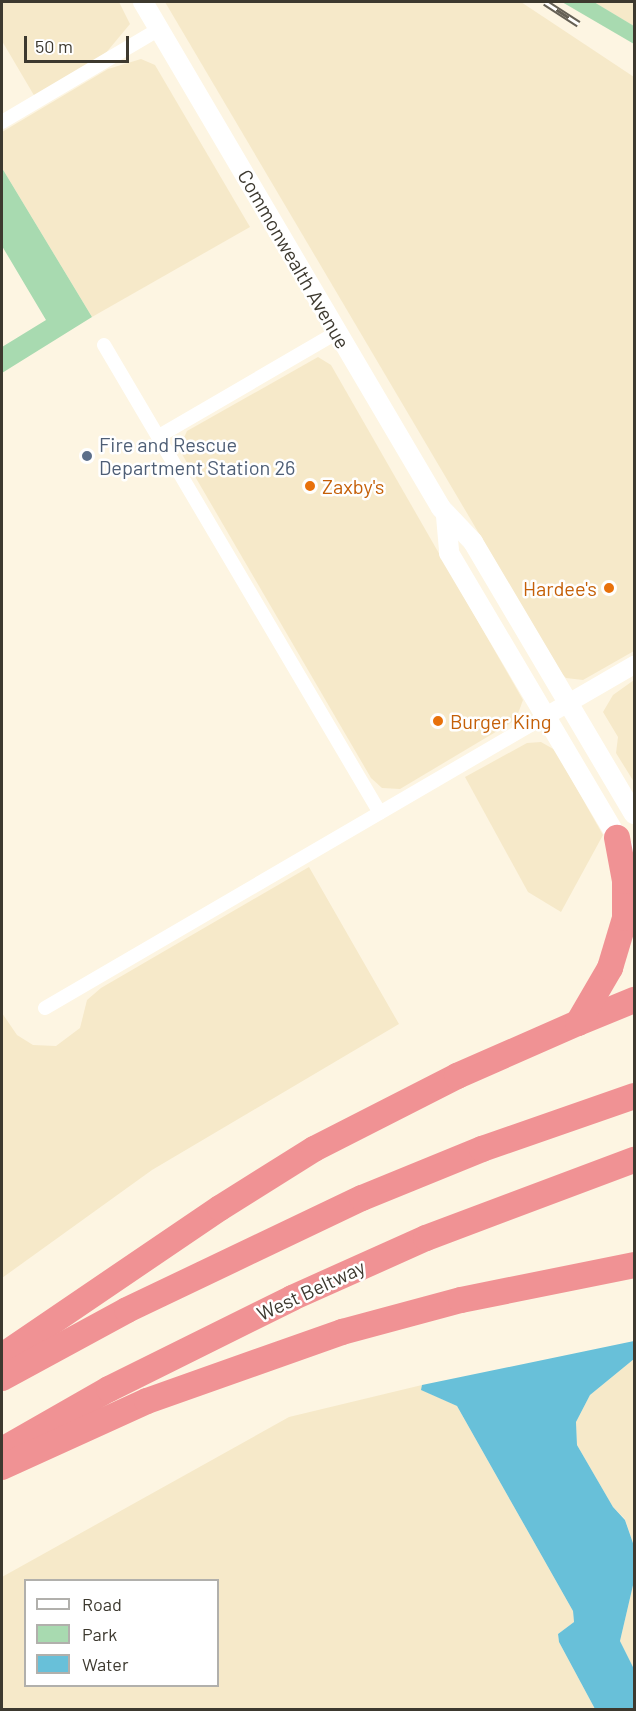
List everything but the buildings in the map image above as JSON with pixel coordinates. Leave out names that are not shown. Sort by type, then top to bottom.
[{"type":"highway","points":[[578,1023],[610,968],[626,918],[625,881],[617,838]]},
{"type":"highway","points":[[2,1356],[220,1208],[314,1149],[447,1081],[634,1000]]},
{"type":"highway","points":[[2,1378],[145,1301],[362,1198],[482,1149],[634,1096]]},
{"type":"highway","name":"West Beltway","points":[[2,1450],[170,1357],[302,1293],[426,1238],[634,1160]]},
{"type":"highway","points":[[2,1467],[147,1401],[342,1332],[461,1300],[634,1265]]},
{"type":"main road","name":"Commonwealth Avenue","points":[[143,2],[336,333],[446,516],[473,542],[634,814]]},
{"type":"main road","name":"Commonwealth Avenue","points":[[446,516],[449,553],[634,867]]},
{"type":"street","points":[[2,122],[159,29]]},
{"type":"street","points":[[159,436],[336,333]]},
{"type":"street","points":[[104,345],[380,813]]},
{"type":"street","points":[[45,1008],[634,665]]},
{"type":"shaded area","points":[[2,2],[119,2],[130,24],[105,54],[35,97],[2,41]]},
{"type":"shaded area","points":[[165,2],[521,2],[634,77],[634,651],[583,680],[566,678],[562,674]]},
{"type":"shaded area","points":[[594,2],[634,2],[634,26]]},
{"type":"shaded area","points":[[141,59],[155,65],[250,227],[92,317],[2,168],[2,132],[108,69]]},
{"type":"shaded area","points":[[318,357],[331,365],[523,700],[516,719],[400,789],[382,788],[371,778],[179,449],[187,431]]},
{"type":"shaded area","points":[[634,680],[634,782],[616,753],[618,737],[603,712],[613,695]]},
{"type":"shaded area","points":[[541,742],[555,750],[603,835],[561,912],[528,892],[465,777],[527,743]]},
{"type":"shaded area","points":[[309,867],[399,1024],[152,1170],[2,1278],[2,1013],[17,1035],[33,1045],[56,1046],[80,1028],[87,1000],[101,988]]},
{"type":"shaded area","points":[[634,1359],[634,1546],[625,1519],[613,1507],[577,1445],[576,1422],[590,1395]]},
{"type":"shaded area","points":[[422,1385],[422,1390],[457,1406],[573,1611],[574,1622],[558,1634],[559,1642],[595,1709],[2,1709],[2,1577],[289,1417]]},
{"type":"shaded area","points":[[634,1581],[634,1669],[620,1641]]},
{"type":"green space","points":[[562,2],[594,2],[634,26],[634,44]]},
{"type":"green space","points":[[2,168],[92,317],[2,373],[2,347],[46,320],[2,246]]},
{"type":"water","points":[[634,1341],[634,1359],[590,1395],[576,1422],[577,1445],[613,1507],[625,1520],[634,1546],[634,1581],[620,1641],[634,1669],[634,1709],[595,1709],[559,1642],[558,1634],[574,1622],[573,1611],[457,1406],[421,1390],[422,1385]]},
{"type":"railway","points":[[545,2],[579,24]]},
{"type":"place","name":"Fire and Rescue Department Station 26","points":[[87,456]]},
{"type":"place","name":"Zaxby's","points":[[310,486]]},
{"type":"place","name":"Hardee's","points":[[609,588]]},
{"type":"place","name":"Burger King","points":[[438,721]]}]
